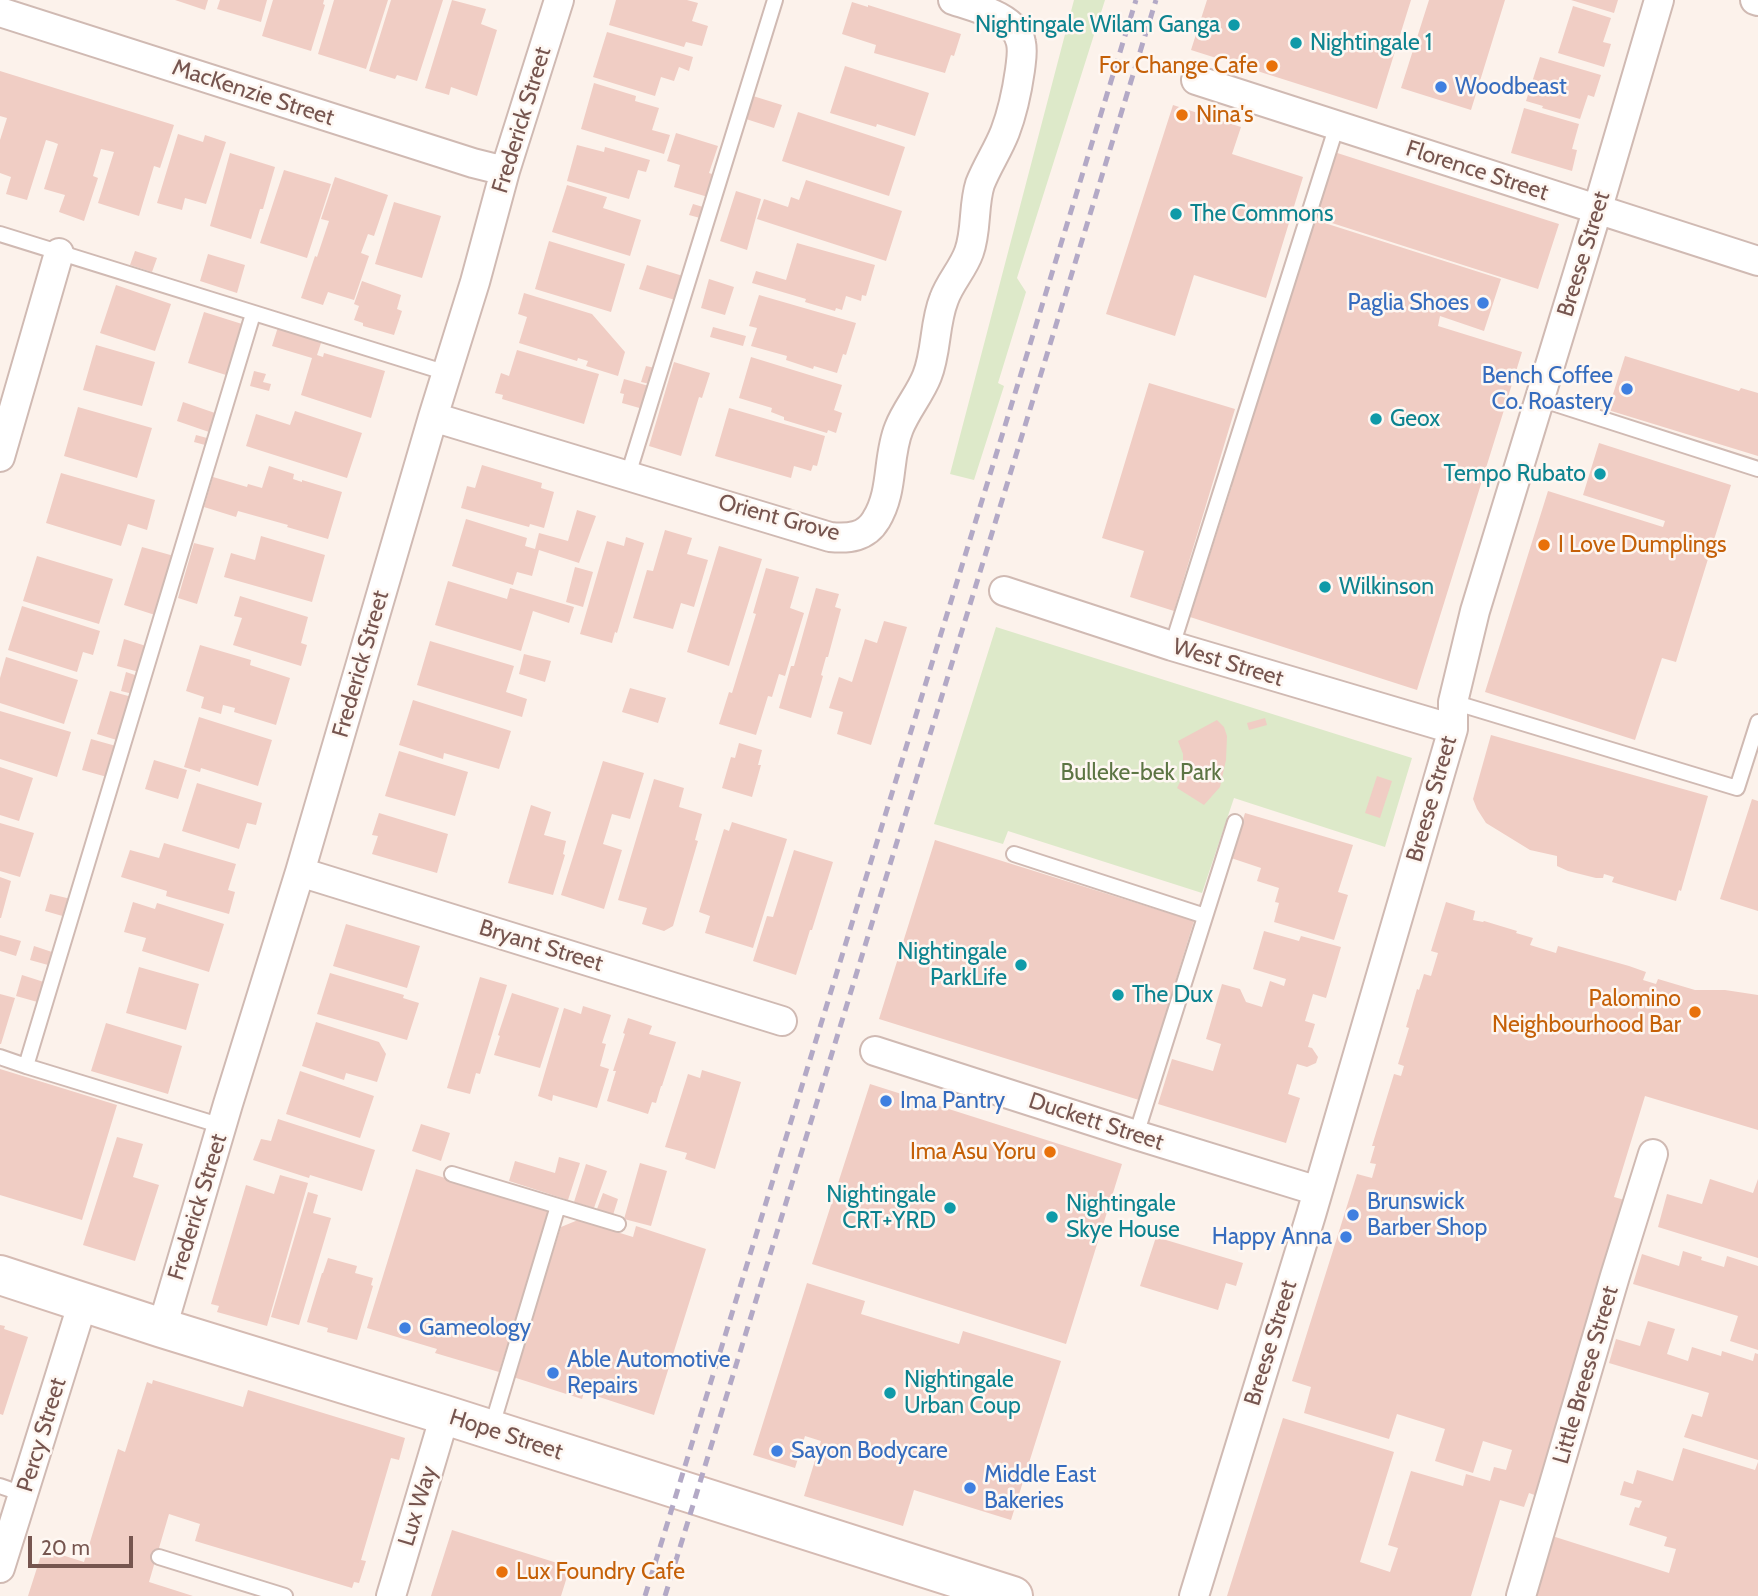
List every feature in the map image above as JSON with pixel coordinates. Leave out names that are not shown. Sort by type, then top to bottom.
[{"type":"street","name":"Frederick Street","points":[[162,1328],[475,282],[505,171],[559,0]]},
{"type":"street","name":"Orient Grove","points":[[433,417],[830,537],[858,536],[869,530],[885,501],[894,442],[900,426],[927,376],[939,310],[970,251],[978,192],[1005,132],[1018,81],[1021,43],[1017,32],[1005,20],[983,9],[953,0]]},
{"type":"street","name":"Breese Street","points":[[1194,1596],[1318,1191],[1453,715],[1475,611],[1659,0]]},
{"type":"street","name":"MacKenzie Street","points":[[0,12],[505,171]]},
{"type":"street","name":"Florence Street","points":[[1196,80],[1758,261]]},
{"type":"street","points":[[0,457],[59,253]]},
{"type":"street","name":"West Street","points":[[1004,591],[1172,646],[1453,715]]},
{"type":"street","name":"Bryant Street","points":[[300,872],[782,1021]]},
{"type":"street","name":"Duckett Street","points":[[875,1051],[1318,1191]]},
{"type":"street","name":"Little Breese Street","points":[[1521,1596],[1653,1154]]},
{"type":"street","name":"Hope Street","points":[[0,1275],[1013,1596]]},
{"type":"street","name":"Percy Street","points":[[0,1568],[12,1490],[83,1302]]},
{"type":"street","name":"Lux Way","points":[[391,1596],[445,1415]]},
{"type":"lane","points":[[628,475],[775,0]]},
{"type":"lane","points":[[1172,646],[1336,125]]},
{"type":"lane","points":[[0,234],[447,373]]},
{"type":"lane","points":[[26,1066],[254,314]]},
{"type":"lane","points":[[1540,398],[1758,469]]},
{"type":"lane","points":[[1453,715],[1737,789],[1758,722]]},
{"type":"lane","points":[[1136,1135],[1235,822]]},
{"type":"lane","points":[[1014,854],[1205,916]]},
{"type":"lane","points":[[0,1058],[222,1126]]},
{"type":"lane","points":[[452,1174],[618,1224]]},
{"type":"lane","points":[[490,1431],[558,1206]]},
{"type":"lane","points":[[159,1556],[285,1596]]},
{"type":"green space","points":[[1074,0],[1105,0],[1017,278],[1026,292],[998,383],[1004,386],[974,480],[950,474]]},
{"type":"green space","name":"Bulleke-bek Park","points":[[996,627],[1412,758],[1385,847],[1234,798],[1202,893],[1008,831],[1003,844],[934,824]]},
{"type":"building","points":[[175,0],[208,0],[205,10]]},
{"type":"building","points":[[220,0],[267,0],[261,22],[217,9]]},
{"type":"building","points":[[273,0],[324,0],[325,5],[311,51],[262,36]]},
{"type":"building","points":[[334,0],[388,0],[366,69],[318,54]]},
{"type":"building","points":[[391,0],[443,0],[417,81],[397,75],[395,79],[369,71]]},
{"type":"building","points":[[452,0],[486,9],[481,24],[497,30],[477,96],[451,87],[449,95],[425,88]]},
{"type":"building","points":[[616,0],[687,0],[698,3],[692,21],[708,26],[702,46],[686,42],[684,47],[609,25]]},
{"type":"building","points":[[1207,0],[1411,0],[1377,109],[1191,50]]},
{"type":"building","points":[[1429,0],[1505,0],[1471,110],[1401,88]]},
{"type":"building","points":[[1571,0],[1618,0],[1614,13]]},
{"type":"building","points":[[852,2],[961,34],[945,73],[874,53],[876,45],[842,34]]},
{"type":"building","points":[[1573,6],[1611,18],[1603,42],[1611,44],[1604,67],[1558,53]]},
{"type":"building","points":[[607,32],[693,57],[689,71],[679,67],[674,81],[661,77],[655,96],[593,77]]},
{"type":"building","points":[[1540,57],[1601,75],[1594,97],[1588,95],[1580,119],[1526,101]]},
{"type":"building","points":[[845,66],[929,93],[915,136],[830,113]]},
{"type":"building","points":[[0,71],[174,125],[160,168],[154,166],[139,216],[98,203],[114,152],[101,149],[93,176],[98,178],[84,221],[59,212],[65,195],[44,189],[58,144],[53,142],[46,140],[27,200],[6,194],[11,177],[0,173],[0,140],[7,118],[0,116]]},
{"type":"building","points":[[594,83],[636,96],[635,101],[659,108],[652,130],[670,135],[664,154],[581,129]]},
{"type":"building","points":[[753,96],[782,105],[774,128],[746,119]]},
{"type":"building","name":"The Commons","points":[[1173,105],[1241,127],[1232,154],[1303,177],[1266,298],[1194,275],[1175,336],[1106,314]]},
{"type":"building","points":[[1524,108],[1579,124],[1572,149],[1577,150],[1572,171],[1511,153]]},
{"type":"building","points":[[798,112],[905,147],[889,196],[782,161]]},
{"type":"building","points":[[676,133],[718,146],[709,173],[715,175],[708,197],[674,187],[680,165],[667,161]]},
{"type":"building","points":[[178,134],[203,142],[205,135],[226,142],[206,204],[185,198],[182,210],[157,203]]},
{"type":"building","points":[[577,145],[604,152],[605,147],[650,160],[646,172],[638,170],[629,199],[567,181]]},
{"type":"building","points":[[1331,151],[1559,224],[1538,289],[1310,216]]},
{"type":"building","points":[[230,153],[275,167],[251,239],[210,226]]},
{"type":"building","points":[[284,170],[331,184],[307,258],[260,243]]},
{"type":"building","points":[[335,177],[388,195],[374,236],[368,234],[361,253],[369,256],[354,300],[328,292],[323,305],[301,298],[329,221],[321,219]]},
{"type":"building","points":[[806,180],[902,211],[886,261],[757,219],[764,199],[788,207],[791,197],[799,200]]},
{"type":"building","points":[[567,185],[607,197],[603,208],[641,220],[630,256],[552,232]]},
{"type":"building","points":[[736,191],[761,199],[747,250],[720,241]]},
{"type":"building","points":[[394,202],[441,216],[422,278],[375,264]]},
{"type":"building","points":[[693,204],[703,207],[700,218],[689,215]]},
{"type":"building","points":[[1312,219],[1501,279],[1484,331],[1440,316],[1438,326],[1522,352],[1417,690],[1190,617]]},
{"type":"building","points":[[549,241],[625,264],[611,312],[535,289]]},
{"type":"building","points":[[797,243],[875,265],[866,296],[862,295],[861,301],[846,296],[842,310],[836,308],[835,311],[805,302],[806,299],[752,283],[756,271],[786,280]]},
{"type":"building","points":[[135,251],[157,258],[152,272],[130,265]]},
{"type":"building","points":[[208,254],[245,265],[237,293],[200,281]]},
{"type":"building","points":[[647,265],[683,276],[675,300],[639,289]]},
{"type":"building","points":[[709,279],[734,287],[725,315],[701,308]]},
{"type":"building","points":[[362,281],[401,295],[397,309],[402,311],[394,335],[363,326],[363,323],[354,320],[359,306],[354,304]]},
{"type":"building","points":[[116,285],[171,304],[155,351],[100,333]]},
{"type":"building","points":[[524,293],[592,314],[625,352],[618,376],[586,366],[588,361],[578,358],[577,361],[519,343],[527,317],[518,314]]},
{"type":"building","points":[[759,295],[856,323],[837,373],[814,366],[813,369],[786,360],[787,356],[751,346],[757,328],[749,326]]},
{"type":"building","points":[[204,312],[242,324],[226,375],[188,363]]},
{"type":"building","points":[[278,327],[322,340],[317,355],[323,357],[324,353],[385,371],[371,418],[301,395],[312,358],[272,346]]},
{"type":"building","points":[[713,327],[746,336],[743,346],[710,337]]},
{"type":"building","points":[[96,345],[155,362],[142,406],[83,390]]},
{"type":"building","points":[[517,350],[599,374],[584,424],[502,399],[503,395],[495,393],[501,373],[509,376]]},
{"type":"building","points":[[1625,356],[1739,391],[1741,388],[1758,393],[1758,456],[1608,410]]},
{"type":"building","points":[[751,357],[842,385],[834,410],[842,413],[836,433],[828,430],[827,433],[784,420],[784,417],[771,412],[772,408],[739,398]]},
{"type":"building","points":[[674,362],[710,373],[702,398],[699,397],[681,456],[649,446]]},
{"type":"building","points":[[646,366],[655,368],[650,384],[641,382]]},
{"type":"building","points":[[254,371],[266,374],[263,382],[271,384],[269,391],[250,386]]},
{"type":"building","points":[[624,379],[649,386],[643,409],[622,403],[624,394],[620,393]]},
{"type":"building","points":[[1149,383],[1235,409],[1174,611],[1130,597],[1144,551],[1102,538]]},
{"type":"building","points":[[183,402],[215,413],[209,432],[177,421]]},
{"type":"building","points":[[78,407],[152,428],[137,478],[64,456]]},
{"type":"building","points":[[729,408],[825,436],[817,466],[813,465],[811,471],[794,466],[791,478],[715,456]]},
{"type":"building","points":[[295,411],[362,433],[347,478],[246,446],[256,414],[290,425]]},
{"type":"building","points":[[196,435],[207,438],[205,445],[194,442]]},
{"type":"building","points":[[1599,443],[1731,485],[1676,662],[1662,658],[1635,740],[1485,692],[1548,491],[1663,527],[1665,521],[1583,495]]},
{"type":"building","points":[[482,465],[542,483],[541,488],[554,492],[544,528],[530,524],[529,527],[461,508],[467,486],[475,488]]},
{"type":"building","points":[[269,466],[294,474],[293,479],[342,492],[328,539],[238,511],[236,517],[204,507],[213,477],[247,487],[248,484],[262,488]]},
{"type":"building","points":[[61,473],[155,500],[147,530],[128,524],[121,546],[46,523]]},
{"type":"building","points":[[577,510],[596,516],[579,563],[539,550],[532,576],[517,572],[513,585],[452,566],[466,519],[527,538],[525,546],[535,549],[539,533],[568,541]]},
{"type":"building","points":[[665,530],[692,538],[687,554],[708,560],[694,607],[681,603],[673,629],[633,618],[647,570],[653,571]]},
{"type":"building","points":[[261,536],[325,555],[312,602],[224,577],[231,553],[255,560]]},
{"type":"building","points":[[626,537],[644,543],[617,633],[615,632],[612,643],[580,634],[607,541],[624,546]]},
{"type":"building","points":[[194,543],[214,548],[197,604],[178,598]]},
{"type":"building","points":[[719,546],[762,559],[729,666],[687,652]]},
{"type":"building","points":[[142,547],[174,556],[155,615],[124,605]]},
{"type":"building","points":[[37,556],[113,579],[99,624],[23,601]]},
{"type":"building","points":[[575,567],[593,572],[583,607],[566,602]]},
{"type":"building","points":[[766,568],[799,577],[790,608],[804,613],[785,676],[779,674],[772,697],[768,696],[756,735],[719,724],[729,692],[732,693],[756,614],[753,613]]},
{"type":"building","points":[[448,581],[507,599],[510,588],[574,607],[569,623],[533,611],[521,651],[435,625]]},
{"type":"building","points":[[816,588],[839,594],[835,607],[841,609],[811,718],[779,708]]},
{"type":"building","points":[[240,596],[308,617],[301,643],[307,645],[301,666],[233,645],[242,618],[234,616]]},
{"type":"building","points":[[22,606],[100,631],[93,655],[83,652],[77,672],[8,650]]},
{"type":"building","points":[[884,621],[907,627],[871,745],[837,734],[843,712],[829,708],[839,677],[852,682],[865,639],[877,643]]},
{"type":"building","points":[[124,639],[146,646],[139,672],[117,666]]},
{"type":"building","points":[[430,641],[514,666],[506,692],[527,699],[522,717],[417,685]]},
{"type":"building","points":[[200,645],[251,660],[250,665],[290,678],[276,725],[234,712],[235,708],[223,705],[221,714],[201,708],[204,697],[186,691]]},
{"type":"building","points":[[524,654],[551,661],[545,682],[519,674]]},
{"type":"building","points":[[6,657],[78,680],[64,724],[0,703],[0,678]]},
{"type":"building","points":[[126,672],[138,676],[133,694],[121,691]]},
{"type":"building","points":[[630,688],[666,698],[658,723],[622,712]]},
{"type":"building","points":[[110,691],[132,697],[120,741],[97,734]]},
{"type":"building","points":[[413,700],[511,731],[499,769],[444,753],[443,759],[399,745]]},
{"type":"building","points":[[0,711],[71,732],[57,777],[0,759]]},
{"type":"building","points":[[199,717],[272,740],[258,786],[201,768],[200,772],[184,767]]},
{"type":"building","points":[[1265,718],[1267,725],[1249,730],[1247,723]]},
{"type":"building","points":[[1217,720],[1224,727],[1227,736],[1226,760],[1220,787],[1204,805],[1177,788],[1182,778],[1183,765],[1183,754],[1178,741]]},
{"type":"building","points":[[1491,735],[1708,796],[1676,901],[1612,882],[1614,877],[1604,874],[1603,878],[1596,878],[1568,871],[1557,866],[1557,856],[1530,850],[1486,823],[1473,799]]},
{"type":"building","points":[[91,739],[116,746],[107,777],[82,770]]},
{"type":"building","points":[[739,743],[762,750],[758,765],[761,765],[752,797],[722,788],[731,757],[735,758]]},
{"type":"building","points":[[399,751],[468,772],[455,816],[385,796]]},
{"type":"building","points":[[154,760],[187,770],[178,799],[145,789]]},
{"type":"building","points":[[603,761],[644,773],[630,819],[612,814],[603,844],[622,850],[604,909],[561,895]]},
{"type":"building","points":[[0,767],[33,778],[19,821],[0,815]]},
{"type":"building","points":[[1377,776],[1392,781],[1380,818],[1365,813]]},
{"type":"building","points":[[654,779],[684,788],[679,807],[702,814],[695,840],[698,841],[673,926],[664,931],[642,924],[647,908],[618,900]]},
{"type":"building","points":[[197,783],[262,803],[256,825],[247,823],[239,849],[182,831]]},
{"type":"building","points":[[1752,799],[1758,801],[1758,911],[1720,899]]},
{"type":"building","points":[[531,805],[551,812],[544,835],[566,841],[565,855],[553,895],[508,883]]},
{"type":"building","points":[[379,813],[448,834],[437,873],[372,854],[378,836],[372,835]]},
{"type":"building","points":[[1245,813],[1353,845],[1338,892],[1348,895],[1334,940],[1274,922],[1279,903],[1275,902],[1279,888],[1257,881],[1261,868],[1231,858]]},
{"type":"building","points":[[732,822],[787,839],[753,948],[705,933],[710,916],[699,912],[724,829],[729,831]]},
{"type":"building","points":[[0,823],[34,833],[20,877],[0,871]]},
{"type":"building","points":[[935,840],[1194,921],[1139,1100],[879,1019]]},
{"type":"building","points":[[164,843],[236,864],[228,890],[235,892],[229,914],[166,896],[167,891],[121,877],[130,850],[159,858]]},
{"type":"building","points":[[794,850],[833,862],[796,975],[753,961],[767,916],[773,917]]},
{"type":"building","points":[[0,877],[11,881],[1,918],[0,918]]},
{"type":"building","points":[[50,894],[71,899],[66,917],[45,911]]},
{"type":"building","points":[[133,902],[155,909],[157,903],[224,924],[209,972],[142,951],[146,938],[124,932]]},
{"type":"building","points":[[1446,902],[1475,911],[1473,920],[1484,921],[1533,938],[1530,945],[1556,953],[1558,946],[1629,966],[1646,972],[1643,980],[1656,984],[1658,979],[1695,990],[1725,990],[1758,995],[1758,1130],[1645,1096],[1614,1197],[1628,1201],[1540,1497],[1529,1493],[1524,1507],[1500,1500],[1471,1596],[1227,1596],[1283,1418],[1394,1452],[1360,1562],[1390,1572],[1398,1548],[1388,1545],[1411,1471],[1463,1486],[1466,1474],[1490,1481],[1494,1467],[1506,1470],[1512,1450],[1483,1441],[1473,1473],[1435,1461],[1445,1429],[1397,1414],[1389,1439],[1304,1413],[1311,1387],[1292,1381],[1357,1174],[1372,1178],[1376,1164],[1370,1163],[1375,1146],[1372,1146],[1394,1074],[1401,1076],[1404,1066],[1398,1064],[1409,1028],[1406,1027],[1424,974],[1431,976],[1438,953],[1431,951]]},
{"type":"building","points":[[346,924],[420,946],[407,988],[333,966]]},
{"type":"building","points":[[1264,931],[1299,941],[1301,936],[1341,947],[1326,998],[1313,994],[1305,1021],[1315,1024],[1308,1047],[1312,1048],[1318,1057],[1316,1063],[1307,1067],[1297,1064],[1288,1094],[1300,1098],[1286,1143],[1158,1104],[1172,1059],[1213,1071],[1221,1044],[1206,1039],[1222,984],[1240,989],[1246,1002],[1262,1007],[1270,981],[1284,986],[1286,979],[1253,969]]},
{"type":"building","points":[[0,935],[21,941],[16,956],[0,951]]},
{"type":"building","points":[[34,946],[52,952],[48,965],[30,960]]},
{"type":"building","points":[[139,967],[199,984],[186,1030],[126,1013]]},
{"type":"building","points":[[330,973],[404,995],[403,998],[419,1003],[407,1040],[317,1014]]},
{"type":"building","points":[[22,975],[47,983],[41,1003],[16,996]]},
{"type":"building","points":[[480,977],[507,985],[480,1074],[476,1073],[470,1094],[447,1088]]},
{"type":"building","points":[[512,993],[559,1008],[540,1068],[494,1055]]},
{"type":"building","points":[[0,994],[15,998],[1,1044],[0,1044]]},
{"type":"building","points":[[583,1006],[611,1015],[602,1043],[606,1044],[600,1066],[609,1069],[597,1108],[553,1095],[552,1101],[538,1096],[564,1008],[581,1014]]},
{"type":"building","points":[[628,1018],[652,1026],[649,1034],[676,1042],[656,1103],[652,1102],[648,1114],[607,1101]]},
{"type":"building","points":[[316,1022],[379,1042],[386,1054],[377,1082],[346,1073],[344,1080],[302,1066]]},
{"type":"building","points":[[106,1023],[182,1046],[168,1094],[91,1071]]},
{"type":"building","points":[[0,1069],[117,1105],[82,1220],[0,1195]]},
{"type":"building","points":[[702,1070],[741,1082],[715,1169],[685,1159],[687,1153],[665,1147],[688,1074],[700,1078]]},
{"type":"building","points":[[300,1071],[374,1096],[360,1138],[286,1114]]},
{"type":"building","points":[[870,1084],[1122,1164],[1066,1344],[812,1264]]},
{"type":"building","points":[[278,1119],[375,1150],[362,1191],[253,1160],[261,1139],[271,1141]]},
{"type":"building","points":[[421,1124],[450,1133],[441,1161],[412,1151]]},
{"type":"building","points":[[117,1137],[143,1144],[133,1177],[159,1185],[135,1261],[83,1245]]},
{"type":"building","points":[[559,1157],[580,1163],[568,1200],[509,1181],[515,1161],[555,1173]]},
{"type":"building","points":[[640,1163],[667,1171],[651,1226],[624,1219]]},
{"type":"building","points":[[586,1164],[607,1171],[594,1208],[574,1202]]},
{"type":"building","points":[[416,1169],[549,1210],[499,1372],[435,1353],[437,1349],[367,1328]]},
{"type":"building","points":[[280,1175],[308,1183],[267,1326],[217,1312],[219,1306],[211,1304],[246,1185],[274,1194]]},
{"type":"building","points":[[1710,1179],[1753,1193],[1758,1179],[1758,1258],[1658,1227],[1667,1194],[1702,1204]]},
{"type":"building","points":[[308,1192],[318,1195],[313,1213],[331,1218],[299,1325],[271,1317]]},
{"type":"building","points":[[603,1193],[618,1199],[613,1215],[597,1209]]},
{"type":"building","points":[[578,1220],[633,1237],[636,1226],[706,1249],[654,1415],[584,1392],[582,1399],[513,1377],[561,1227]]},
{"type":"building","points":[[1156,1237],[1243,1263],[1236,1286],[1226,1283],[1218,1310],[1140,1286]]},
{"type":"building","points":[[1683,1251],[1724,1267],[1727,1256],[1758,1266],[1758,1350],[1730,1341],[1738,1316],[1633,1284],[1642,1254],[1679,1266]]},
{"type":"building","points":[[328,1258],[357,1266],[355,1273],[373,1278],[357,1340],[327,1332],[328,1328],[307,1322]]},
{"type":"building","points":[[807,1283],[865,1301],[861,1314],[959,1344],[963,1331],[1061,1361],[1011,1520],[914,1490],[903,1526],[804,1496],[821,1441],[805,1436],[795,1468],[753,1455]]},
{"type":"building","points":[[1648,1321],[1675,1329],[1667,1354],[1688,1361],[1692,1347],[1721,1356],[1722,1351],[1753,1361],[1755,1353],[1758,1354],[1758,1460],[1684,1437],[1692,1414],[1702,1417],[1709,1393],[1609,1363],[1616,1339],[1640,1346]]},
{"type":"building","points":[[0,1325],[5,1326],[4,1329],[28,1337],[3,1415],[0,1414]]},
{"type":"building","points":[[153,1380],[243,1407],[248,1390],[405,1438],[399,1460],[391,1458],[361,1560],[366,1561],[359,1583],[354,1582],[352,1588],[195,1541],[200,1524],[169,1514],[149,1582],[193,1596],[28,1596],[43,1549],[84,1562],[118,1449],[125,1452],[147,1382],[152,1384]]},
{"type":"building","points":[[1683,1448],[1755,1470],[1758,1462],[1758,1596],[1531,1596],[1549,1535],[1669,1573],[1676,1549],[1664,1546],[1667,1537],[1629,1525],[1635,1507],[1639,1508],[1642,1501],[1620,1495],[1624,1481],[1633,1484],[1637,1470],[1673,1481]]},
{"type":"building","points":[[452,1530],[570,1567],[561,1596],[431,1596]]},
{"type":"railway","points":[[645,1596],[1136,0]]},
{"type":"railway","points":[[665,1596],[1156,0]]},
{"type":"place","name":"Nightingale Wilam Ganga","points":[[1234,25]]},
{"type":"place","name":"Nightingale 1","points":[[1296,43]]},
{"type":"place","name":"For Change Cafe","points":[[1272,66]]},
{"type":"place","name":"Woodbeast","points":[[1441,87]]},
{"type":"place","name":"Nina's","points":[[1182,115]]},
{"type":"place","name":"The Commons","points":[[1176,214]]},
{"type":"place","name":"Paglia Shoes","points":[[1483,303]]},
{"type":"place","name":"Bench Coffee Co. Roastery","points":[[1627,389]]},
{"type":"place","name":"Geox","points":[[1376,419]]},
{"type":"place","name":"Tempo Rubato","points":[[1600,474]]},
{"type":"place","name":"I Love Dumplings","points":[[1544,545]]},
{"type":"place","name":"Wilkinson","points":[[1325,587]]},
{"type":"place","name":"Nightingale ParkLife","points":[[1021,965]]},
{"type":"place","name":"The Dux","points":[[1118,995]]},
{"type":"place","name":"Palomino Neighbourhood Bar","points":[[1695,1012]]},
{"type":"place","name":"Ima Pantry","points":[[886,1101]]},
{"type":"place","name":"Ima Asu Yoru","points":[[1050,1152]]},
{"type":"place","name":"Nightingale CRT+YRD","points":[[950,1208]]},
{"type":"place","name":"Brunswick Barber Shop","points":[[1353,1215]]},
{"type":"place","name":"Nightingale Skye House","points":[[1052,1217]]},
{"type":"place","name":"Happy Anna","points":[[1346,1237]]},
{"type":"place","name":"Gameology","points":[[405,1328]]},
{"type":"place","name":"Able Automotive Repairs","points":[[553,1373]]},
{"type":"place","name":"Nightingale Urban Coup","points":[[890,1393]]},
{"type":"place","name":"Sayon Bodycare","points":[[777,1451]]},
{"type":"place","name":"Middle East Bakeries","points":[[970,1488]]},
{"type":"place","name":"Lux Foundry Cafe","points":[[502,1572]]}]
